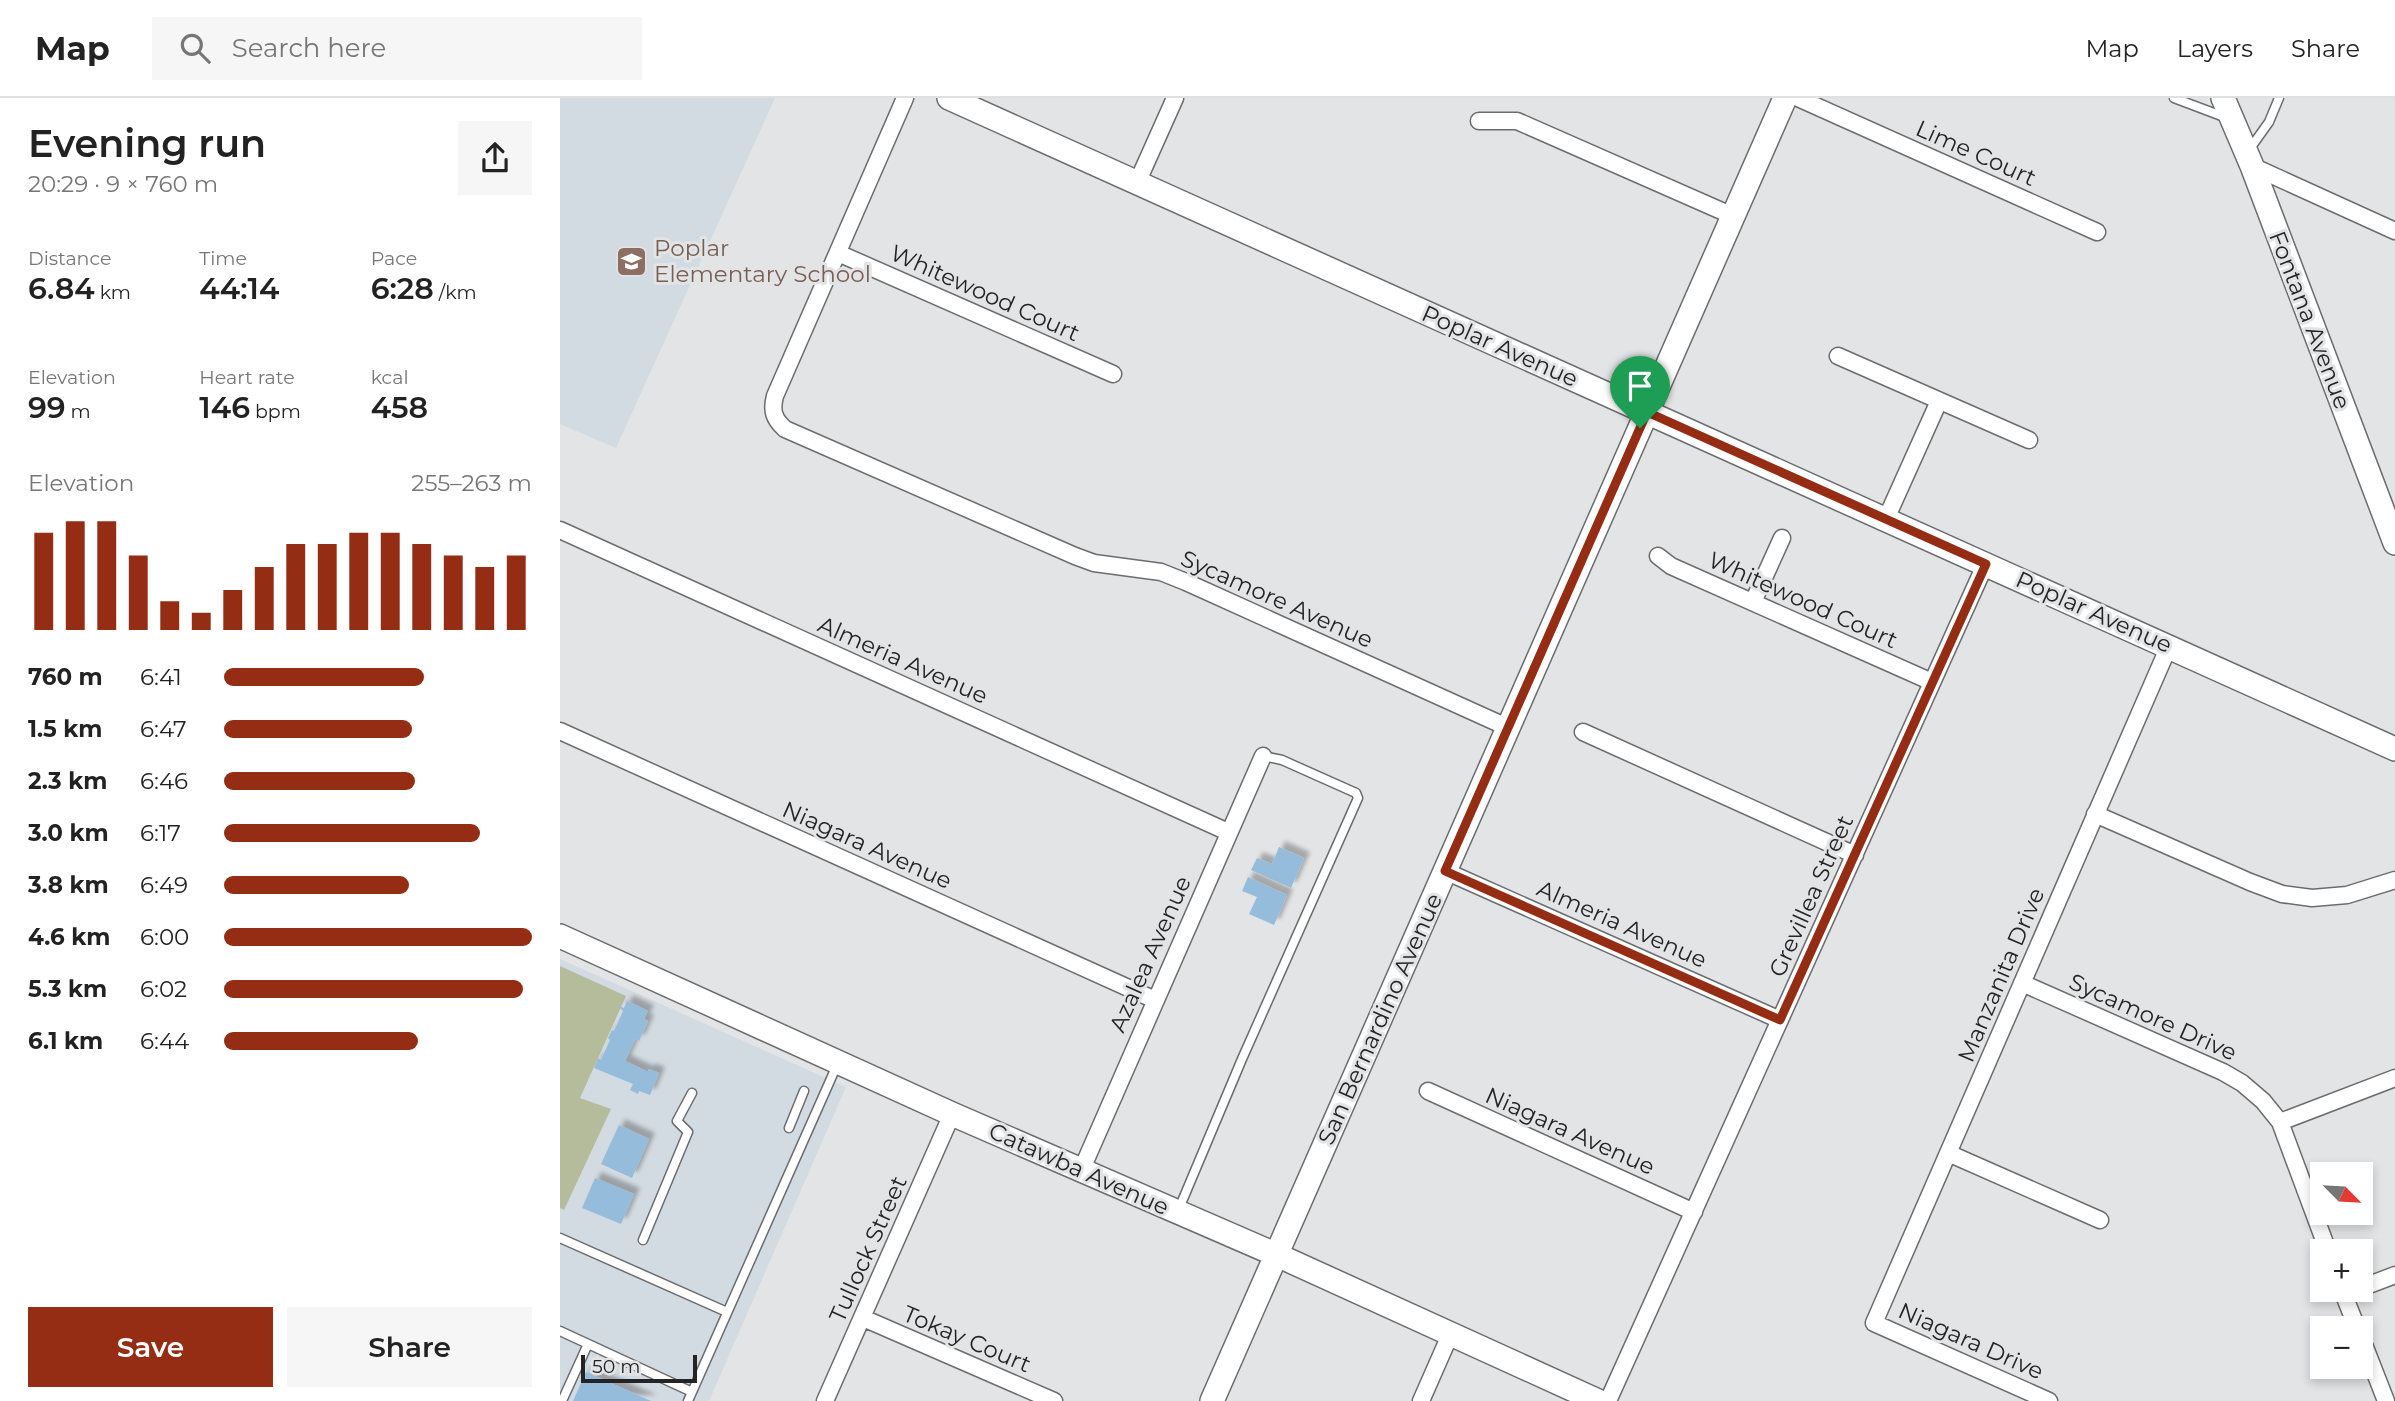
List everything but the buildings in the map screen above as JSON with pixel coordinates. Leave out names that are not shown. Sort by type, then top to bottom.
[{"type":"street","points":[[838,253],[905,98]]},
{"type":"street","name":"Poplar Avenue","points":[[949,98],[2395,749]]},
{"type":"street","points":[[1137,183],[1175,98]]},
{"type":"street","name":"San Bernardino Avenue","points":[[1212,1401],[1785,98]]},
{"type":"street","name":"Lime Court","points":[[1798,98],[2097,232]]},
{"type":"street","name":"Fontana Avenue","points":[[2227,109],[2249,160],[2395,543]]},
{"type":"street","points":[[1479,121],[1517,121],[1733,216]]},
{"type":"street","points":[[2249,160],[2395,231]]},
{"type":"street","name":"Whitewood Court","points":[[838,253],[1113,374]]},
{"type":"street","name":"Sycamore Avenue","points":[[838,253],[775,397],[774,415],[785,429],[1075,556],[1094,563],[1161,572],[1186,582],[1509,728]]},
{"type":"street","points":[[1838,356],[2029,440]]},
{"type":"street","points":[[1886,519],[1938,401]]},
{"type":"street","name":"Almeria Avenue","points":[[560,530],[1228,832]]},
{"type":"street","points":[[1753,602],[1783,538]]},
{"type":"street","name":"Whitewood Court","points":[[1658,556],[1671,566],[1932,682]]},
{"type":"street","name":"Grevillea Street","points":[[1608,1401],[1986,564]]},
{"type":"street","name":"Manzanita Drive","points":[[1874,1323],[2169,646]]},
{"type":"street","name":"Niagara Avenue","points":[[560,731],[1155,1000]]},
{"type":"street","points":[[1583,732],[1855,855]]},
{"type":"street","name":"Azalea Avenue","points":[[1081,1171],[1263,756]]},
{"type":"street","points":[[2095,814],[2282,894],[2312,898],[2347,895],[2395,880]]},
{"type":"street","name":"Almeria Avenue","points":[[1445,871],[1780,1020]]},
{"type":"street","name":"Catawba Avenue","points":[[560,936],[952,1114],[1276,1255],[1598,1401]]},
{"type":"street","name":"Sycamore Drive","points":[[2022,983],[2223,1072],[2242,1083],[2263,1101],[2280,1122],[2324,1239]]},
{"type":"street","points":[[2280,1122],[2395,1078]]},
{"type":"street","name":"Niagara Avenue","points":[[1428,1091],[1694,1212]]},
{"type":"street","name":"Tullock Street","points":[[825,1401],[952,1114]]},
{"type":"street","points":[[1948,1153],[2100,1220]]},
{"type":"street","points":[[2373,1283],[2395,1275]]},
{"type":"street","name":"Tokay Court","points":[[863,1318],[1054,1401]]},
{"type":"street","name":"Niagara Drive","points":[[1874,1323],[2049,1401]]},
{"type":"street","points":[[1421,1401],[1450,1335]]},
{"type":"street","points":[[2373,1368],[2386,1401]]},
{"type":"lane","points":[[2174,98],[2227,109]]},
{"type":"lane","points":[[2249,160],[2279,98]]},
{"type":"lane","points":[[1177,1213],[1358,798],[1356,793],[1344,787],[1282,760],[1263,756]]},
{"type":"lane","points":[[688,1401],[838,1062]]},
{"type":"lane","points":[[789,1128],[804,1091]]},
{"type":"lane","points":[[643,1240],[688,1132],[677,1121],[692,1093]]},
{"type":"lane","points":[[560,1238],[727,1312]]},
{"type":"lane","points":[[560,1331],[692,1392]]},
{"type":"lane","points":[[562,1401],[588,1344]]},
{"type":"shaded area","name":"Poplar Elementary School","points":[[560,98],[775,98],[616,448],[560,424]]},
{"type":"shaded area","points":[[560,959],[846,1087],[709,1401],[560,1401]]},
{"type":"green space","points":[[560,966],[626,996],[580,1098],[611,1109],[564,1210],[560,1208]]},
{"type":"place","name":"Poplar Elementary School","points":[[631,261]]},
{"type":"route","points":[[1647,412],[1986,564],[1780,1020],[1445,871],[1640,428],[1647,412]]}]
